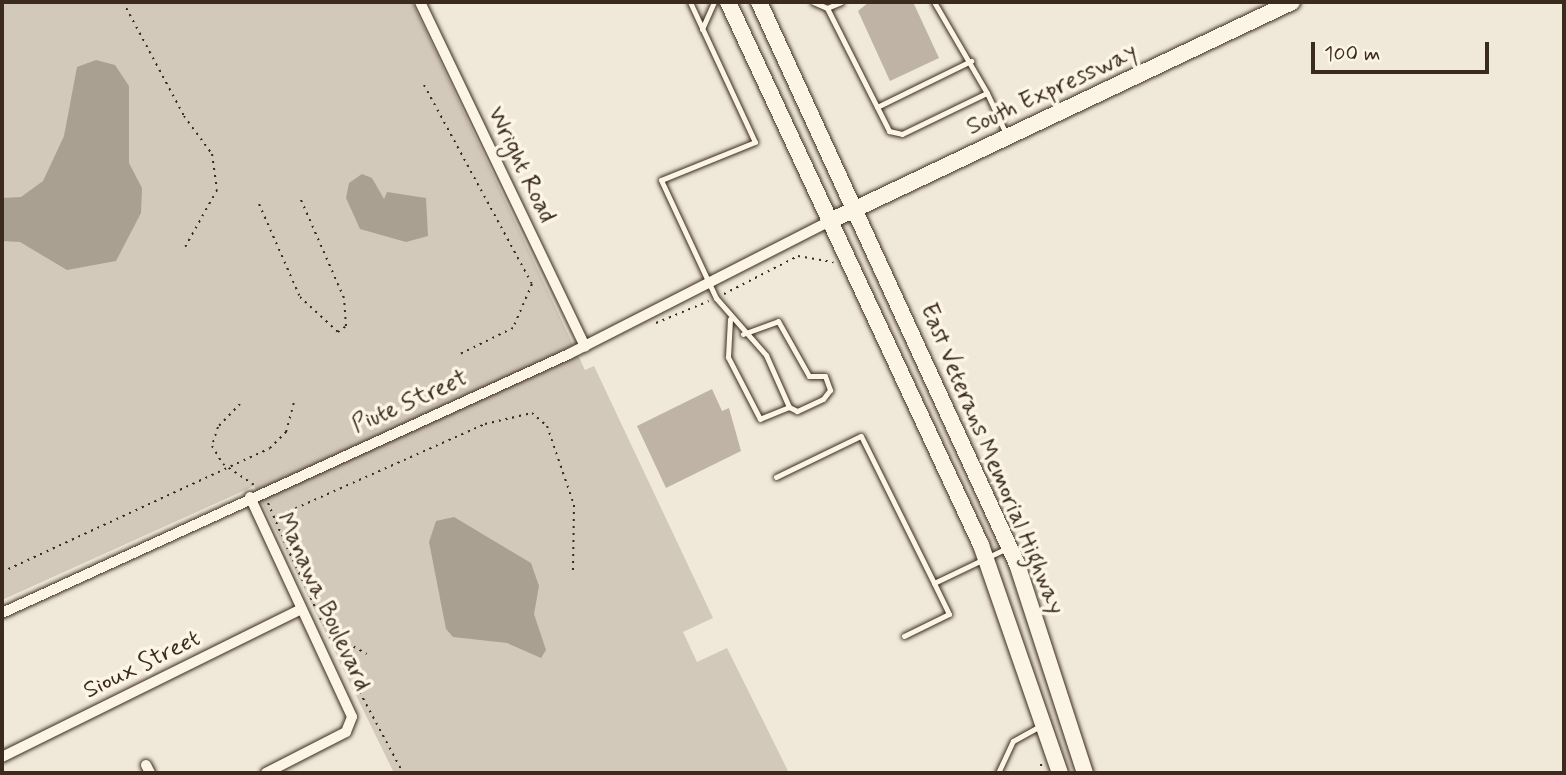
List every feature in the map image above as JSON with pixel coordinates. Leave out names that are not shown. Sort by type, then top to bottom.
[{"type":"main road","name":"East Veterans Memorial Highway","points":[[729,2],[986,557],[1046,724],[1060,773]]},
{"type":"main road","name":"South Expressway","points":[[832,220],[1292,2]]},
{"type":"main road","name":"East Veterans Memorial Highway","points":[[762,3],[1010,547],[1085,773]]},
{"type":"street","name":"Wright Road","points":[[420,2],[585,346]]},
{"type":"street","name":"Piute Street","points":[[2,613],[250,497],[585,346],[832,220]]},
{"type":"street","name":"Manawa Boulevard","points":[[250,497],[348,706],[350,726],[267,773]]},
{"type":"street","name":"Sioux Street","points":[[2,757],[301,609]]},
{"type":"lane","points":[[690,2],[755,142],[662,180],[710,284],[730,319],[743,334],[766,355],[789,407],[797,411],[823,399],[830,390],[825,376],[808,376],[778,321],[743,334]]},
{"type":"lane","points":[[702,29],[714,2]]},
{"type":"lane","points":[[814,2],[827,8],[889,131],[902,134],[987,93]]},
{"type":"lane","points":[[827,8],[841,2]]},
{"type":"lane","points":[[934,2],[971,61],[1007,137]]},
{"type":"lane","points":[[877,107],[971,61]]},
{"type":"lane","points":[[730,319],[728,357],[760,419],[789,407]]},
{"type":"lane","points":[[776,477],[861,436],[949,614],[904,636]]},
{"type":"lane","points":[[934,583],[1010,547]]},
{"type":"lane","points":[[998,773],[1013,741],[1046,724]]},
{"type":"path","points":[[123,2],[179,109],[212,154],[217,190],[184,248]]},
{"type":"path","points":[[424,85],[532,284],[513,328],[458,355]]},
{"type":"path","points":[[259,204],[300,297],[338,332],[346,326],[345,298],[300,198]]},
{"type":"path","points":[[2,572],[230,469],[282,438],[294,403]]},
{"type":"path","points":[[230,469],[214,453],[213,439],[240,404]]},
{"type":"path","points":[[403,773],[329,632],[276,517],[515,414],[532,413],[547,426],[574,505],[573,570]]},
{"type":"path","points":[[329,632],[367,654]]},
{"type":"shaded area","points":[[2,2],[412,2],[585,370],[594,366],[713,618],[683,632],[697,662],[727,648],[789,773],[394,773],[254,486],[2,600]]},
{"type":"shaded area","points":[[96,60],[115,65],[129,86],[129,163],[142,188],[141,213],[116,261],[67,270],[20,242],[2,241],[2,198],[21,197],[43,181],[64,136],[77,67]]},
{"type":"shaded area","points":[[362,174],[372,178],[384,199],[387,192],[426,198],[428,236],[406,242],[360,229],[346,198],[349,183]]},
{"type":"shaded area","points":[[454,517],[531,563],[539,586],[534,614],[546,650],[541,658],[507,643],[453,637],[446,629],[429,542],[436,521]]},
{"type":"building","points":[[869,2],[913,2],[939,58],[890,81],[858,11]]},
{"type":"building","points":[[712,389],[722,411],[729,408],[741,451],[666,488],[637,426]]}]
